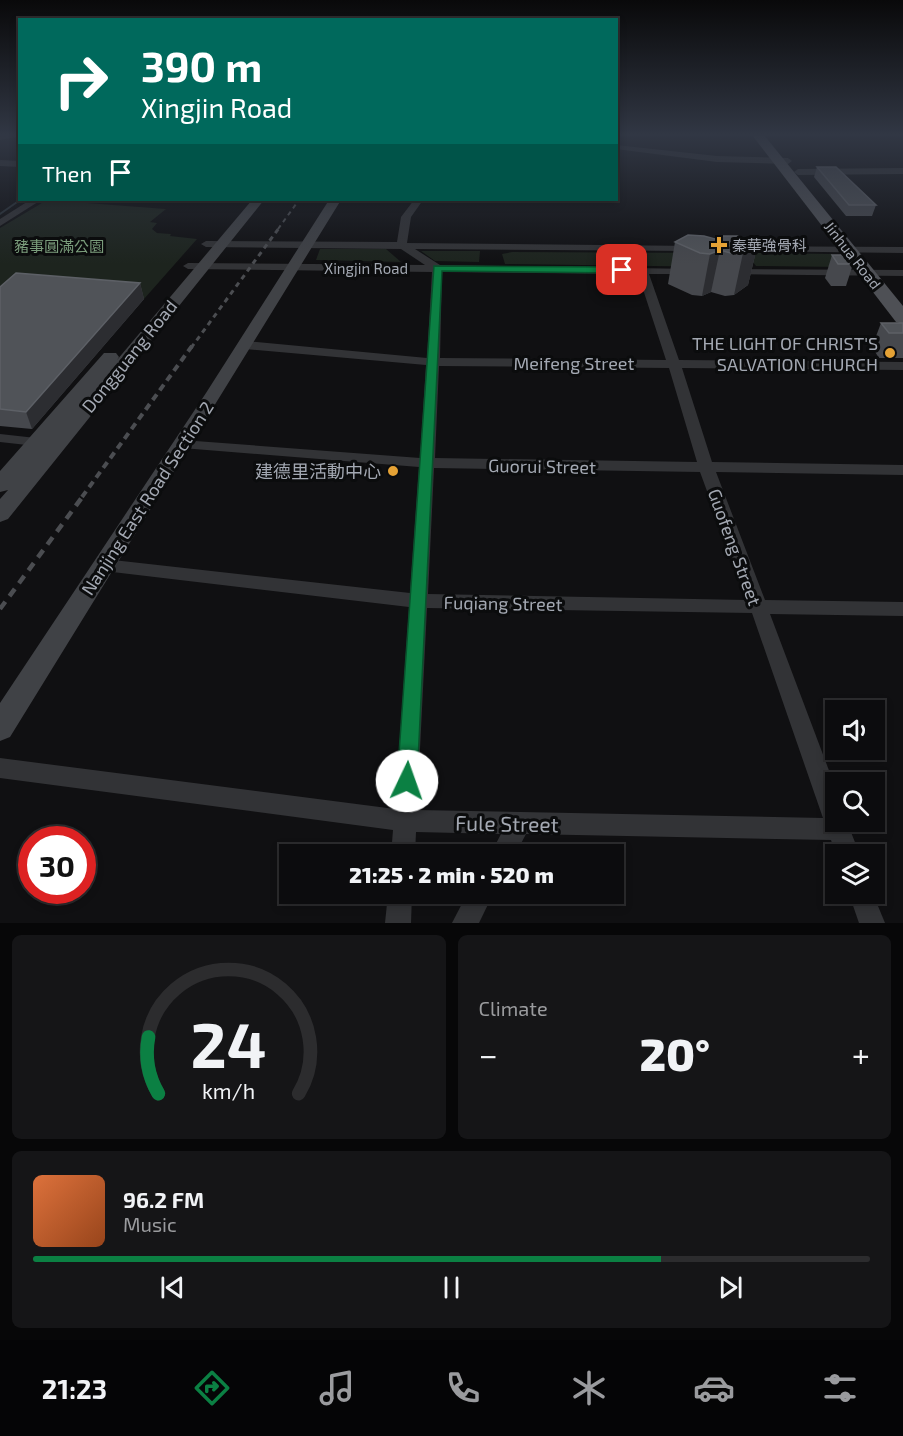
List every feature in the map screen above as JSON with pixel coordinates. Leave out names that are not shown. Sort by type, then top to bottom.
[{"type":"main road","name":"Jinhua Road","points":[[798,178],[872,273],[903,318]]},
{"type":"main road","name":"Jinhua Road","points":[[798,178],[854,249]]},
{"type":"main road","name":"Jinhua Road","points":[[872,273],[903,302]]},
{"type":"street","points":[[0,223],[34,201]]},
{"type":"street","name":"Dongguang Road","points":[[214,244],[244,201]]},
{"type":"street","name":"Dongguang Road","points":[[0,514],[47,443],[214,244],[257,201]]},
{"type":"street","name":"Nanjing East Road Section 2","points":[[0,728],[334,201]]},
{"type":"street","points":[[404,844],[437,268],[402,245],[406,217],[417,201]]},
{"type":"street","name":"Xingjin Road","points":[[214,244],[703,248]]},
{"type":"street","points":[[496,246],[497,269]]},
{"type":"street","points":[[750,272],[732,249],[903,250]]},
{"type":"street","name":"Xingjin Road","points":[[195,266],[702,271]]},
{"type":"street","name":"Guofeng Street","points":[[642,270],[706,467],[825,791]]},
{"type":"street","points":[[714,271],[903,273]]},
{"type":"street","name":"Meifeng Street","points":[[245,345],[433,362],[903,366]]},
{"type":"street","points":[[0,438],[47,443]]},
{"type":"street","name":"Dongguang Road","points":[[0,485],[47,443]]},
{"type":"street","name":"Guorui Street","points":[[182,444],[426,463],[903,470]]},
{"type":"street","name":"Fuqiang Street","points":[[104,565],[417,601],[903,609]]},
{"type":"street","name":"Fule Street","points":[[0,768],[405,821],[825,824]]},
{"type":"street","points":[[508,844],[520,823]]},
{"type":"street","points":[[398,923],[399,904]]},
{"type":"street","points":[[465,923],[475,904]]},
{"type":"street","points":[[865,904],[872,923]]},
{"type":"green space","name":"豬事圓滿公園","points":[[45,201],[60,201],[166,209],[150,222],[157,223],[152,229],[157,233],[171,234],[170,236],[197,239],[144,299],[0,288],[0,228]]},
{"type":"green space","points":[[320,249],[386,249],[401,262],[316,260]]},
{"type":"green space","points":[[421,251],[480,251],[479,262],[435,261]]},
{"type":"green space","points":[[512,252],[718,253],[724,267],[505,264],[502,254]]},
{"type":"green space","points":[[758,253],[830,254],[841,257],[841,267],[756,266],[748,256]]},
{"type":"building","points":[[826,178],[848,178],[876,205],[849,205]]},
{"type":"building","points":[[688,235],[715,239],[721,236],[737,236],[758,243],[743,253],[734,254],[720,250],[710,254],[700,253],[675,242]]},
{"type":"building","points":[[832,255],[847,255],[853,264],[838,264]]},
{"type":"building","points":[[16,273],[140,283],[26,412],[0,409],[0,287]]},
{"type":"building","points":[[881,323],[903,323],[903,333],[889,333]]},
{"type":"waterway","points":[[0,214],[19,201]]},
{"type":"railway","points":[[278,229],[298,201]]},
{"type":"railway","points":[[191,348],[279,228]]},
{"type":"railway","points":[[82,497],[192,346]]},
{"type":"railway","points":[[0,609],[83,496]]},
{"type":"place","name":"秦華強骨科","points":[[719,245]]},
{"type":"place","name":"THE LIGHT OF CHRIST'S SALVATION CHURCH","points":[[890,353]]},
{"type":"place","name":"建德里活動中心","points":[[393,471]]},
{"type":"route","points":[[407,781],[437,268],[622,270]]}]
